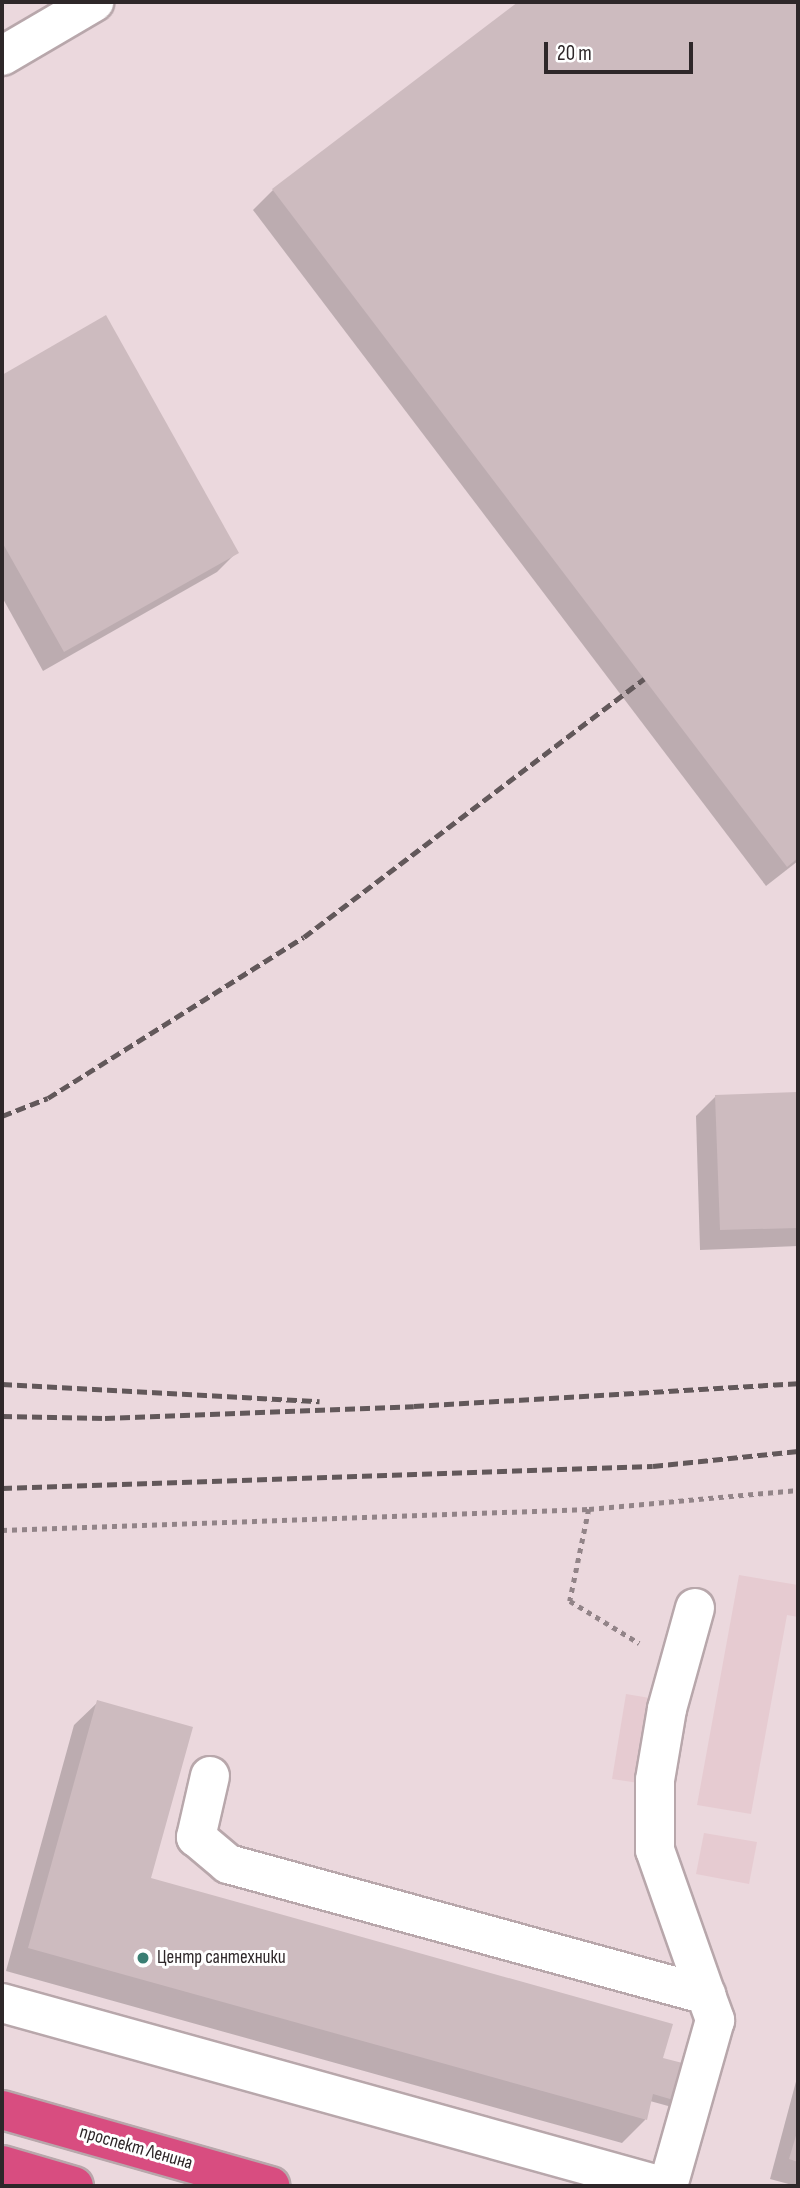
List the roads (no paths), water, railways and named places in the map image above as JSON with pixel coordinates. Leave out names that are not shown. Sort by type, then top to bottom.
[{"type":"highway","name":"проспект Ленина","points":[[2,2110],[270,2186]]},
{"type":"highway","points":[[2,2165],[74,2186]]},
{"type":"street","points":[[2,55],[94,2]]},
{"type":"street","points":[[668,2186],[715,2021],[655,1850],[655,1780],[667,1709],[695,1608]]},
{"type":"street","points":[[210,1776],[196,1837],[228,1864],[706,1995]]},
{"type":"street","points":[[2,2003],[662,2186]]},
{"type":"railway","points":[[2,1116],[48,1098],[304,937],[644,679]]},
{"type":"railway","points":[[2,1416],[105,1418],[414,1406],[798,1383]]},
{"type":"railway","points":[[2,1384],[320,1401]]},
{"type":"railway","points":[[2,1488],[653,1466],[798,1451]]},
{"type":"place","name":"Центр сантехники","points":[[143,1958]]}]
